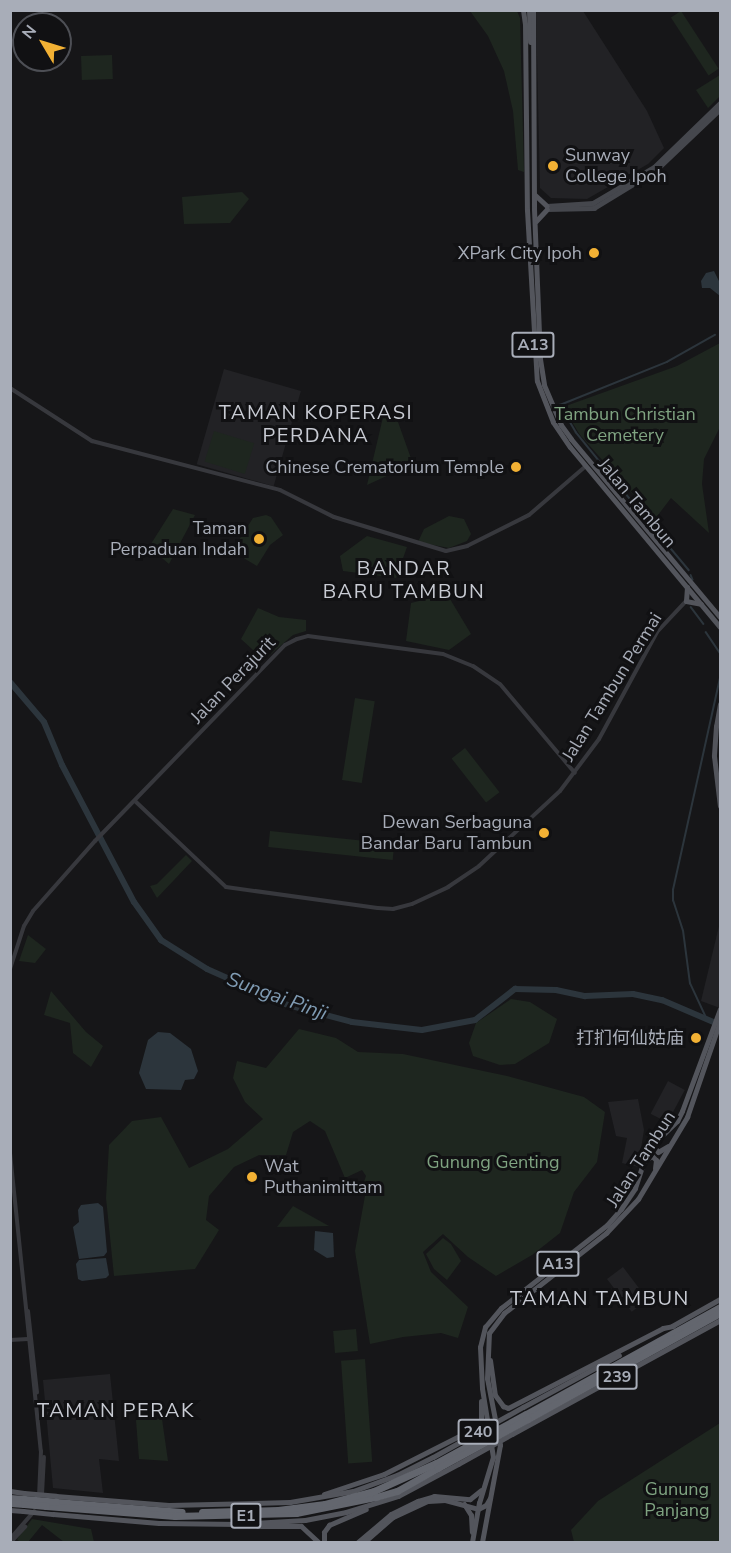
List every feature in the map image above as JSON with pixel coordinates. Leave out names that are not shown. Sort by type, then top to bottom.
[{"type":"highway","name":"E1","points":[[10,1503],[56,1499],[189,1512],[310,1507],[374,1491],[436,1462],[720,1307]]},
{"type":"highway","name":"E1","points":[[526,1413],[720,1313]]},
{"type":"highway","name":"E1","points":[[10,1498],[46,1506],[175,1516],[296,1513],[328,1509],[386,1494],[436,1462]]},
{"type":"main road","name":"Jalan Tambun","points":[[523,10],[527,210],[537,381],[553,422],[720,627]]},
{"type":"main road","points":[[531,10],[534,193],[547,208],[594,208],[656,170],[720,109]]},
{"type":"main road","points":[[535,226],[538,217],[547,208],[587,205],[654,167],[720,103]]},
{"type":"main road","name":"Jalan Tambun","points":[[534,193],[540,359],[550,402],[571,439],[720,617]]},
{"type":"main road","points":[[687,586],[686,601],[702,605]]},
{"type":"main road","points":[[720,704],[715,739],[715,774],[720,806]]},
{"type":"main road","points":[[715,739],[720,725]]},
{"type":"main road","name":"Jalan Tambun","points":[[482,1542],[500,1445],[487,1378],[489,1332],[498,1319],[613,1227],[638,1199],[675,1138],[692,1104],[719,1019],[720,1009]]},
{"type":"main road","name":"Jalan Tambun","points":[[472,1542],[494,1447],[482,1388],[480,1347],[482,1334],[488,1322],[501,1308],[614,1218],[635,1188],[648,1150],[658,1137],[677,1121],[715,1032]]},
{"type":"main road","points":[[658,1137],[654,1147],[658,1152],[664,1150],[675,1138]]},
{"type":"main road","points":[[642,1165],[652,1156],[656,1160],[655,1172]]},
{"type":"main road","name":"240","points":[[56,1499],[189,1505],[271,1504],[305,1500],[373,1484],[436,1462],[526,1413],[720,1299]]},
{"type":"main road","name":"239","points":[[10,1510],[24,1502],[54,1514],[159,1523],[239,1524],[328,1516],[398,1496],[720,1320]]},
{"type":"main road","points":[[487,1344],[495,1395],[503,1406],[508,1408],[663,1328],[673,1326]]},
{"type":"main road","points":[[305,1500],[384,1474],[476,1427],[481,1420],[482,1388]]},
{"type":"main road","points":[[358,1542],[391,1514],[418,1501],[434,1496],[470,1499],[479,1494],[485,1484]]},
{"type":"main road","points":[[10,1491],[24,1502]]},
{"type":"main road","points":[[364,1542],[393,1518],[420,1504],[445,1500],[478,1509],[486,1505],[493,1492]]},
{"type":"main road","points":[[324,1542],[324,1532],[334,1522],[398,1496]]},
{"type":"main road","points":[[463,1504],[471,1515],[472,1542]]},
{"type":"main road","points":[[475,1527],[481,1516],[487,1522]]},
{"type":"main road","points":[[239,1524],[248,1526],[297,1525],[308,1530],[318,1542]]},
{"type":"street","points":[[10,388],[93,441],[279,490],[334,517],[446,551],[467,546],[529,515],[587,466]]},
{"type":"street","name":"Jalan Tambun Permai","points":[[135,801],[226,887],[393,909],[412,904],[448,888],[478,867],[539,812],[575,773],[599,739],[657,632],[686,601]]},
{"type":"street","name":"Jalan Perajurit","points":[[10,969],[28,918],[95,841],[285,645],[308,636],[443,654],[473,666],[500,684],[575,773]]},
{"type":"street","points":[[10,1153],[41,1451],[38,1503],[33,1515],[11,1541]]},
{"type":"street","points":[[10,1340],[30,1339]]},
{"type":"shaded area","points":[[536,11],[583,11],[647,111],[664,148],[648,164],[587,199],[551,198],[540,188]]},
{"type":"shaded area","points":[[714,271],[720,283],[720,296],[710,288],[702,288],[701,281],[706,273]]},
{"type":"shaded area","points":[[224,369],[301,391],[274,486],[197,464]]},
{"type":"shaded area","points":[[720,922],[720,1008],[701,1001]]},
{"type":"shaded area","points":[[158,1032],[170,1033],[191,1049],[198,1071],[194,1079],[185,1080],[181,1090],[146,1089],[139,1073],[148,1040]]},
{"type":"shaded area","points":[[668,1081],[685,1090],[667,1123],[651,1114]]},
{"type":"shaded area","points":[[638,1099],[644,1130],[638,1167],[622,1163],[627,1138],[616,1136],[608,1102]]},
{"type":"shaded area","points":[[98,1203],[103,1207],[107,1252],[104,1256],[79,1259],[73,1227],[79,1222],[78,1210],[81,1205]]},
{"type":"shaded area","points":[[315,1231],[333,1233],[334,1257],[327,1258],[314,1250]]},
{"type":"shaded area","points":[[106,1258],[109,1275],[106,1278],[82,1281],[78,1279],[76,1264],[79,1260]]},
{"type":"shaded area","points":[[623,1267],[648,1300],[632,1312],[607,1279]]},
{"type":"shaded area","points":[[110,1374],[119,1461],[99,1459],[103,1493],[53,1488],[43,1380]]},
{"type":"green space","points":[[470,11],[517,11],[520,18],[524,172],[518,170],[513,111],[504,71],[488,36]]},
{"type":"green space","points":[[681,11],[719,69],[709,75],[671,18]]},
{"type":"green space","points":[[112,55],[113,79],[82,80],[81,56]]},
{"type":"green space","points":[[720,75],[720,96],[708,108],[696,90]]},
{"type":"green space","points":[[242,192],[249,199],[230,223],[184,224],[182,197]]},
{"type":"green space","name":"Tambun Christian Cemetery","points":[[720,343],[720,427],[704,459],[702,484],[709,533],[671,498],[655,519],[580,435],[563,407],[677,366]]},
{"type":"green space","points":[[388,412],[398,422],[413,464],[367,485],[384,413]]},
{"type":"green space","points":[[214,431],[254,443],[245,474],[205,462]]},
{"type":"green space","points":[[173,509],[195,515],[169,564],[149,547]]},
{"type":"green space","name":"Taman Perpaduan Indah","points":[[266,515],[271,517],[283,535],[270,545],[257,566],[232,551],[253,518]]},
{"type":"green space","points":[[449,516],[464,519],[471,534],[467,541],[449,548],[418,542],[424,529]]},
{"type":"green space","points":[[367,536],[407,547],[396,578],[343,571],[340,556]]},
{"type":"green space","points":[[447,594],[471,634],[449,650],[406,641],[411,603]]},
{"type":"green space","points":[[258,608],[279,617],[306,620],[306,631],[293,635],[264,660],[241,639]]},
{"type":"green space","points":[[355,698],[375,701],[362,783],[342,780]]},
{"type":"green space","points":[[465,748],[499,792],[486,803],[452,758]]},
{"type":"green space","points":[[270,831],[394,844],[393,860],[268,847]]},
{"type":"green space","points":[[186,855],[192,861],[157,898],[150,886],[157,884]]},
{"type":"green space","points":[[28,935],[46,949],[35,963],[19,961]]},
{"type":"green space","points":[[51,991],[86,1032],[103,1046],[91,1067],[73,1053],[70,1023],[44,1015]]},
{"type":"green space","points":[[511,999],[530,1002],[557,1019],[549,1043],[515,1064],[500,1065],[473,1056],[469,1043],[476,1023]]},
{"type":"green space","name":"Gunung Genting","points":[[299,1029],[336,1038],[358,1052],[403,1054],[507,1076],[584,1097],[605,1112],[597,1162],[574,1192],[560,1233],[532,1255],[496,1276],[468,1257],[443,1234],[423,1252],[431,1272],[468,1307],[458,1338],[441,1333],[403,1337],[370,1344],[355,1251],[365,1196],[360,1193],[366,1176],[362,1170],[345,1178],[325,1131],[310,1121],[293,1132],[286,1155],[259,1155],[234,1167],[209,1196],[206,1220],[219,1230],[195,1269],[114,1276],[106,1198],[109,1145],[132,1121],[161,1117],[189,1168],[228,1149],[263,1119],[245,1102],[233,1078],[237,1061],[266,1068]]},
{"type":"green space","points":[[293,1206],[329,1226],[277,1227]]},
{"type":"green space","points":[[443,1238],[451,1244],[461,1261],[447,1280],[434,1269],[426,1254]]},
{"type":"green space","points":[[356,1329],[358,1351],[335,1353],[333,1331]]},
{"type":"green space","points":[[365,1359],[372,1462],[348,1463],[341,1361]]},
{"type":"green space","points":[[162,1419],[168,1461],[139,1459],[136,1420]]},
{"type":"green space","name":"Gunung Panjang","points":[[720,1423],[720,1542],[574,1542],[571,1530],[598,1501]]},
{"type":"green space","points":[[32,1519],[91,1529],[94,1542],[64,1542],[42,1525],[28,1542],[20,1542],[17,1539]]},
{"type":"waterway","points":[[649,523],[576,433],[560,405],[667,362],[715,335]]},
{"type":"waterway","points":[[653,527],[689,570]]},
{"type":"waterway","points":[[691,575],[693,580]]},
{"type":"waterway","points":[[691,607],[704,624]]},
{"type":"waterway","points":[[706,632],[720,653]]},
{"type":"waterway","points":[[707,1020],[690,984],[683,931],[673,901],[673,890],[720,678]]},
{"type":"waterway","name":"Sungai Pinji","points":[[10,682],[44,722],[62,765],[134,902],[161,940],[207,969],[288,1005],[352,1022],[422,1030],[475,1020],[515,989],[556,990],[585,996],[633,994],[662,1000],[718,1024]]},
{"type":"place","name":"Sunway College Ipoh","points":[[553,166]]},
{"type":"place","name":"XPark City Ipoh","points":[[594,253]]},
{"type":"place","name":"Chinese Crematorium Temple","points":[[516,467]]},
{"type":"place","name":"Taman Perpaduan Indah","points":[[259,539]]},
{"type":"place","name":"Dewan Serbaguna Bandar Baru Tambun","points":[[544,833]]},
{"type":"place","name":"打扪何仙姑庙","points":[[696,1038]]},
{"type":"place","name":"Wat Puthanimittam","points":[[252,1177]]},
{"type":"district","name":"TAMAN KOPERASI PERDANA","points":[[316,424]]},
{"type":"district","name":"BANDAR BARU TAMBUN","points":[[404,580]]},
{"type":"district","name":"TAMAN TAMBUN","points":[[600,1298]]},
{"type":"district","name":"TAMAN PERAK","points":[[116,1410]]}]
